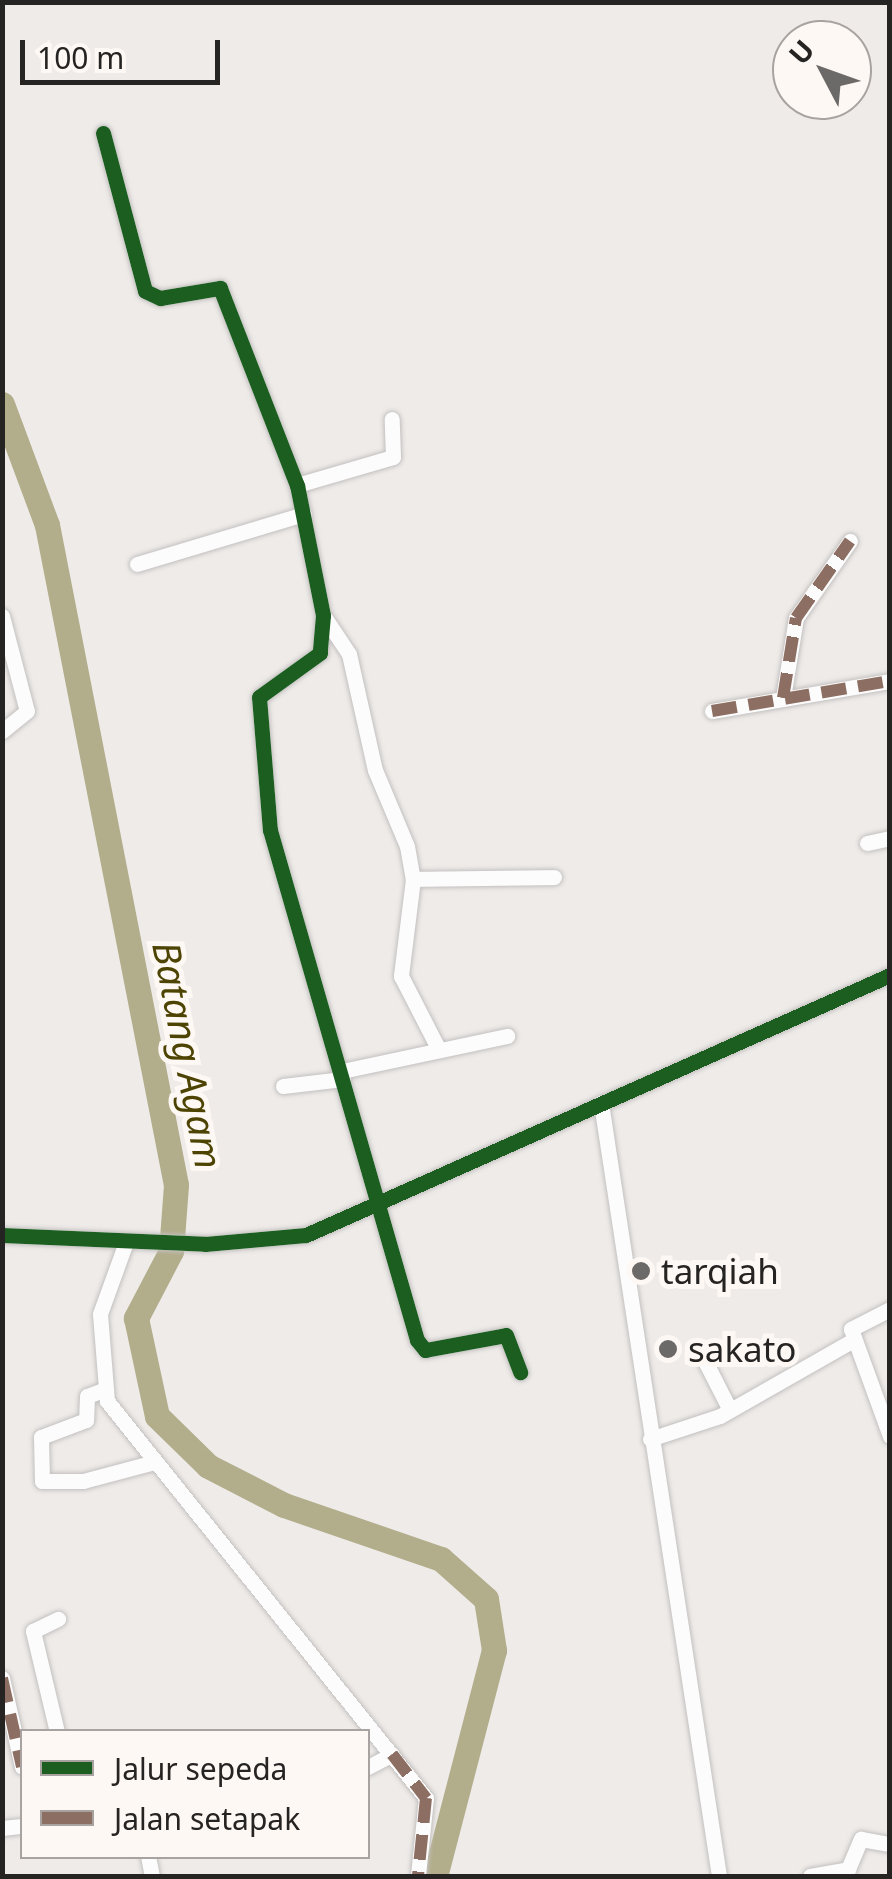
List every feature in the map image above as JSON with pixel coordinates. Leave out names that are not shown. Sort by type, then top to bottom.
[{"type":"street","points":[[103,133],[145,292],[160,298],[220,288],[297,484],[322,614],[318,657],[265,688],[258,703],[273,848],[418,1345],[430,1350],[506,1334],[520,1372]]},
{"type":"street","points":[[297,484],[393,457],[392,419]]},
{"type":"street","points":[[137,564],[304,514]]},
{"type":"street","points":[[783,698],[796,618],[850,542]]},
{"type":"street","points":[[322,614],[349,654],[375,770],[413,878],[401,976],[439,1050]]},
{"type":"street","points":[[2,616],[27,707],[12,724]]},
{"type":"street","points":[[712,711],[890,681]]},
{"type":"street","points":[[867,844],[890,838]]},
{"type":"street","points":[[413,878],[554,877]]},
{"type":"street","points":[[2,1235],[206,1244],[306,1235],[890,974]]},
{"type":"street","points":[[283,1086],[507,1036]]},
{"type":"street","points":[[601,1103],[719,1876]]},
{"type":"street","points":[[130,1242],[100,1314],[98,1392],[86,1420],[41,1438],[42,1481],[146,1466]]},
{"type":"street","points":[[890,1309],[854,1325],[853,1340],[890,1436]]},
{"type":"street","points":[[650,1440],[730,1410],[853,1340]]},
{"type":"street","points":[[704,1359],[730,1410]]},
{"type":"street","points":[[98,1392],[146,1466],[266,1591],[360,1729]]},
{"type":"street","points":[[56,1729],[33,1631],[58,1619]]},
{"type":"street","points":[[2,1678],[20,1758]]},
{"type":"street","points":[[382,1761],[426,1798],[418,1876]]},
{"type":"street","points":[[810,1876],[848,1869],[861,1840],[890,1844]]},
{"type":"waterway","name":"Batang Agam","points":[[2,404],[47,525],[176,1185],[171,1251],[136,1318],[157,1416],[208,1466],[284,1505],[441,1559],[486,1599],[494,1650],[435,1876]]},
{"type":"marked path","points":[[783,698],[796,618],[850,541]]},
{"type":"marked path","points":[[712,711],[890,681]]},
{"type":"marked path","points":[[2,1678],[20,1758]]},
{"type":"marked path","points":[[392,1754],[426,1798],[418,1876]]},
{"type":"cycle path","points":[[103,133],[145,291],[160,298],[220,288],[297,485],[323,615],[320,653],[259,697],[270,830],[417,1340],[425,1350],[506,1335],[520,1372]]},
{"type":"cycle path","points":[[2,1235],[205,1244],[306,1235],[890,975]]},
{"type":"place","name":"tarqiah","points":[[641,1271]]},
{"type":"place","name":"sakato","points":[[668,1349]]}]
